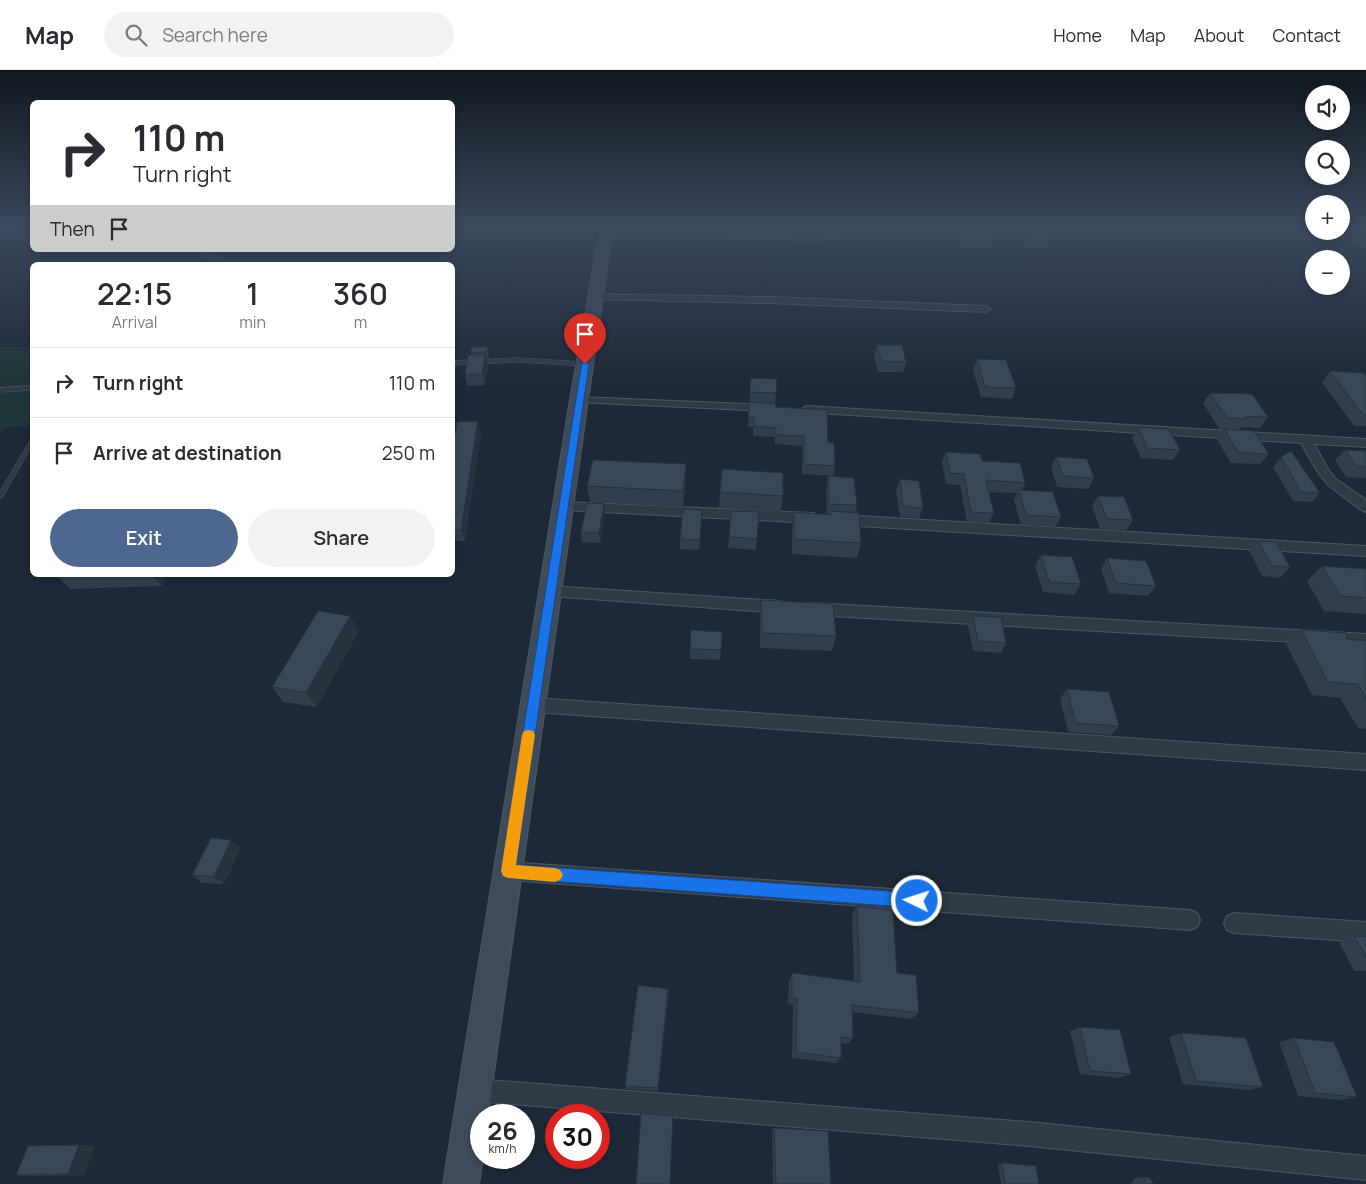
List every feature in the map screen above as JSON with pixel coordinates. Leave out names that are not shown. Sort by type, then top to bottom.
[{"type":"street","points":[[461,1184],[599,280]]},
{"type":"street","points":[[596,296],[768,300],[986,309]]},
{"type":"street","points":[[579,400],[778,408]]},
{"type":"street","points":[[795,410],[1366,443]]},
{"type":"street","points":[[1305,439],[1323,471],[1332,482],[1366,507]]},
{"type":"street","points":[[564,506],[1366,551]]},
{"type":"street","points":[[550,591],[855,612],[1366,640]]},
{"type":"street","points":[[534,705],[1366,762]]},
{"type":"street","points":[[508,871],[1190,920]]},
{"type":"street","points":[[1234,923],[1366,932]]},
{"type":"street","points":[[475,1090],[1019,1133],[1366,1168]]},
{"type":"lane","points":[[455,363],[518,360],[585,364]]},
{"type":"lane","points":[[0,390],[30,388]]},
{"type":"lane","points":[[0,496],[30,445]]},
{"type":"green space","points":[[0,347],[30,347],[30,425],[4,428],[0,434]]},
{"type":"building","points":[[877,345],[902,345],[906,362],[881,361]]},
{"type":"building","points":[[471,347],[488,347],[487,352],[471,353]]},
{"type":"building","points":[[468,355],[485,355],[482,374],[465,375]]},
{"type":"building","points":[[977,359],[1006,360],[1016,388],[985,387]]},
{"type":"building","points":[[1330,371],[1364,373],[1366,376],[1366,415],[1363,415]]},
{"type":"building","points":[[751,378],[777,379],[776,393],[750,392]]},
{"type":"building","points":[[1210,393],[1252,394],[1268,417],[1245,416],[1246,419],[1227,418]]},
{"type":"building","points":[[749,402],[776,404],[776,407],[827,410],[828,443],[834,443],[835,466],[804,464],[804,436],[776,435],[776,428],[754,426],[754,418],[748,417]]},
{"type":"building","points":[[478,421],[461,530],[455,530],[455,433],[457,422]]},
{"type":"building","points":[[1138,427],[1169,429],[1180,450],[1147,448]]},
{"type":"building","points":[[1224,429],[1254,431],[1269,454],[1238,452]]},
{"type":"building","points":[[1345,450],[1366,451],[1366,467],[1356,466]]},
{"type":"building","points":[[1291,451],[1320,493],[1301,492],[1281,457]]},
{"type":"building","points":[[946,452],[980,454],[982,461],[1020,463],[1025,483],[986,480],[994,513],[971,512],[964,474],[950,473]]},
{"type":"building","points":[[1056,457],[1087,459],[1094,478],[1063,476]]},
{"type":"building","points":[[593,460],[686,464],[683,491],[587,486]]},
{"type":"building","points":[[722,469],[783,473],[783,496],[720,492]]},
{"type":"building","points":[[828,476],[854,478],[857,505],[829,504]]},
{"type":"building","points":[[900,479],[919,481],[923,508],[903,506]]},
{"type":"building","points":[[1019,490],[1053,492],[1061,517],[1026,515]]},
{"type":"building","points":[[1098,496],[1124,497],[1133,520],[1107,519]]},
{"type":"building","points":[[587,503],[604,504],[599,533],[581,532]]},
{"type":"building","points":[[683,509],[702,510],[700,540],[680,539]]},
{"type":"building","points":[[731,511],[759,512],[757,539],[729,537]]},
{"type":"building","points":[[831,511],[859,513],[861,543],[794,539],[794,512],[831,515]]},
{"type":"building","points":[[1258,541],[1276,542],[1290,567],[1272,566]]},
{"type":"building","points":[[1041,555],[1072,557],[1081,584],[1049,582]]},
{"type":"building","points":[[1107,558],[1146,561],[1156,586],[1116,583]]},
{"type":"building","points":[[1322,566],[1366,569],[1366,598],[1340,596]]},
{"type":"building","points":[[761,600],[833,604],[836,636],[762,633]]},
{"type":"building","points":[[318,611],[350,616],[306,693],[272,687]]},
{"type":"building","points":[[973,616],[1001,617],[1006,643],[978,641]]},
{"type":"building","points":[[691,630],[722,632],[721,650],[690,649]]},
{"type":"building","points":[[1301,630],[1347,633],[1346,639],[1366,642],[1366,699],[1358,684],[1328,682]]},
{"type":"building","points":[[1067,689],[1109,692],[1119,726],[1076,723]]},
{"type":"building","points":[[211,838],[231,840],[214,877],[192,875]]},
{"type":"building","points":[[857,906],[893,910],[897,973],[916,975],[919,1013],[852,1005],[853,1038],[841,1037],[841,1058],[796,1052],[797,998],[792,998],[792,973],[860,982]]},
{"type":"building","points":[[1354,936],[1366,937],[1366,957]]},
{"type":"building","points":[[638,985],[668,989],[658,1088],[625,1086]]},
{"type":"building","points":[[1080,1027],[1120,1030],[1131,1074],[1090,1071]]},
{"type":"building","points":[[1181,1033],[1246,1038],[1263,1087],[1196,1081]]},
{"type":"building","points":[[1294,1038],[1334,1042],[1357,1097],[1315,1093]]},
{"type":"building","points":[[641,1113],[673,1116],[670,1184],[636,1184]]},
{"type":"building","points":[[774,1128],[828,1131],[831,1184],[776,1184]]},
{"type":"building","points":[[79,1145],[68,1174],[16,1175],[28,1146]]},
{"type":"building","points":[[1002,1163],[1036,1166],[1039,1184],[1005,1184]]},
{"type":"building","points":[[1148,1177],[1154,1184],[1143,1184]]},
{"type":"slow traffic","points":[[529,735],[508,871],[555,875]]},
{"type":"route","points":[[585,364],[508,871],[917,901]]}]
